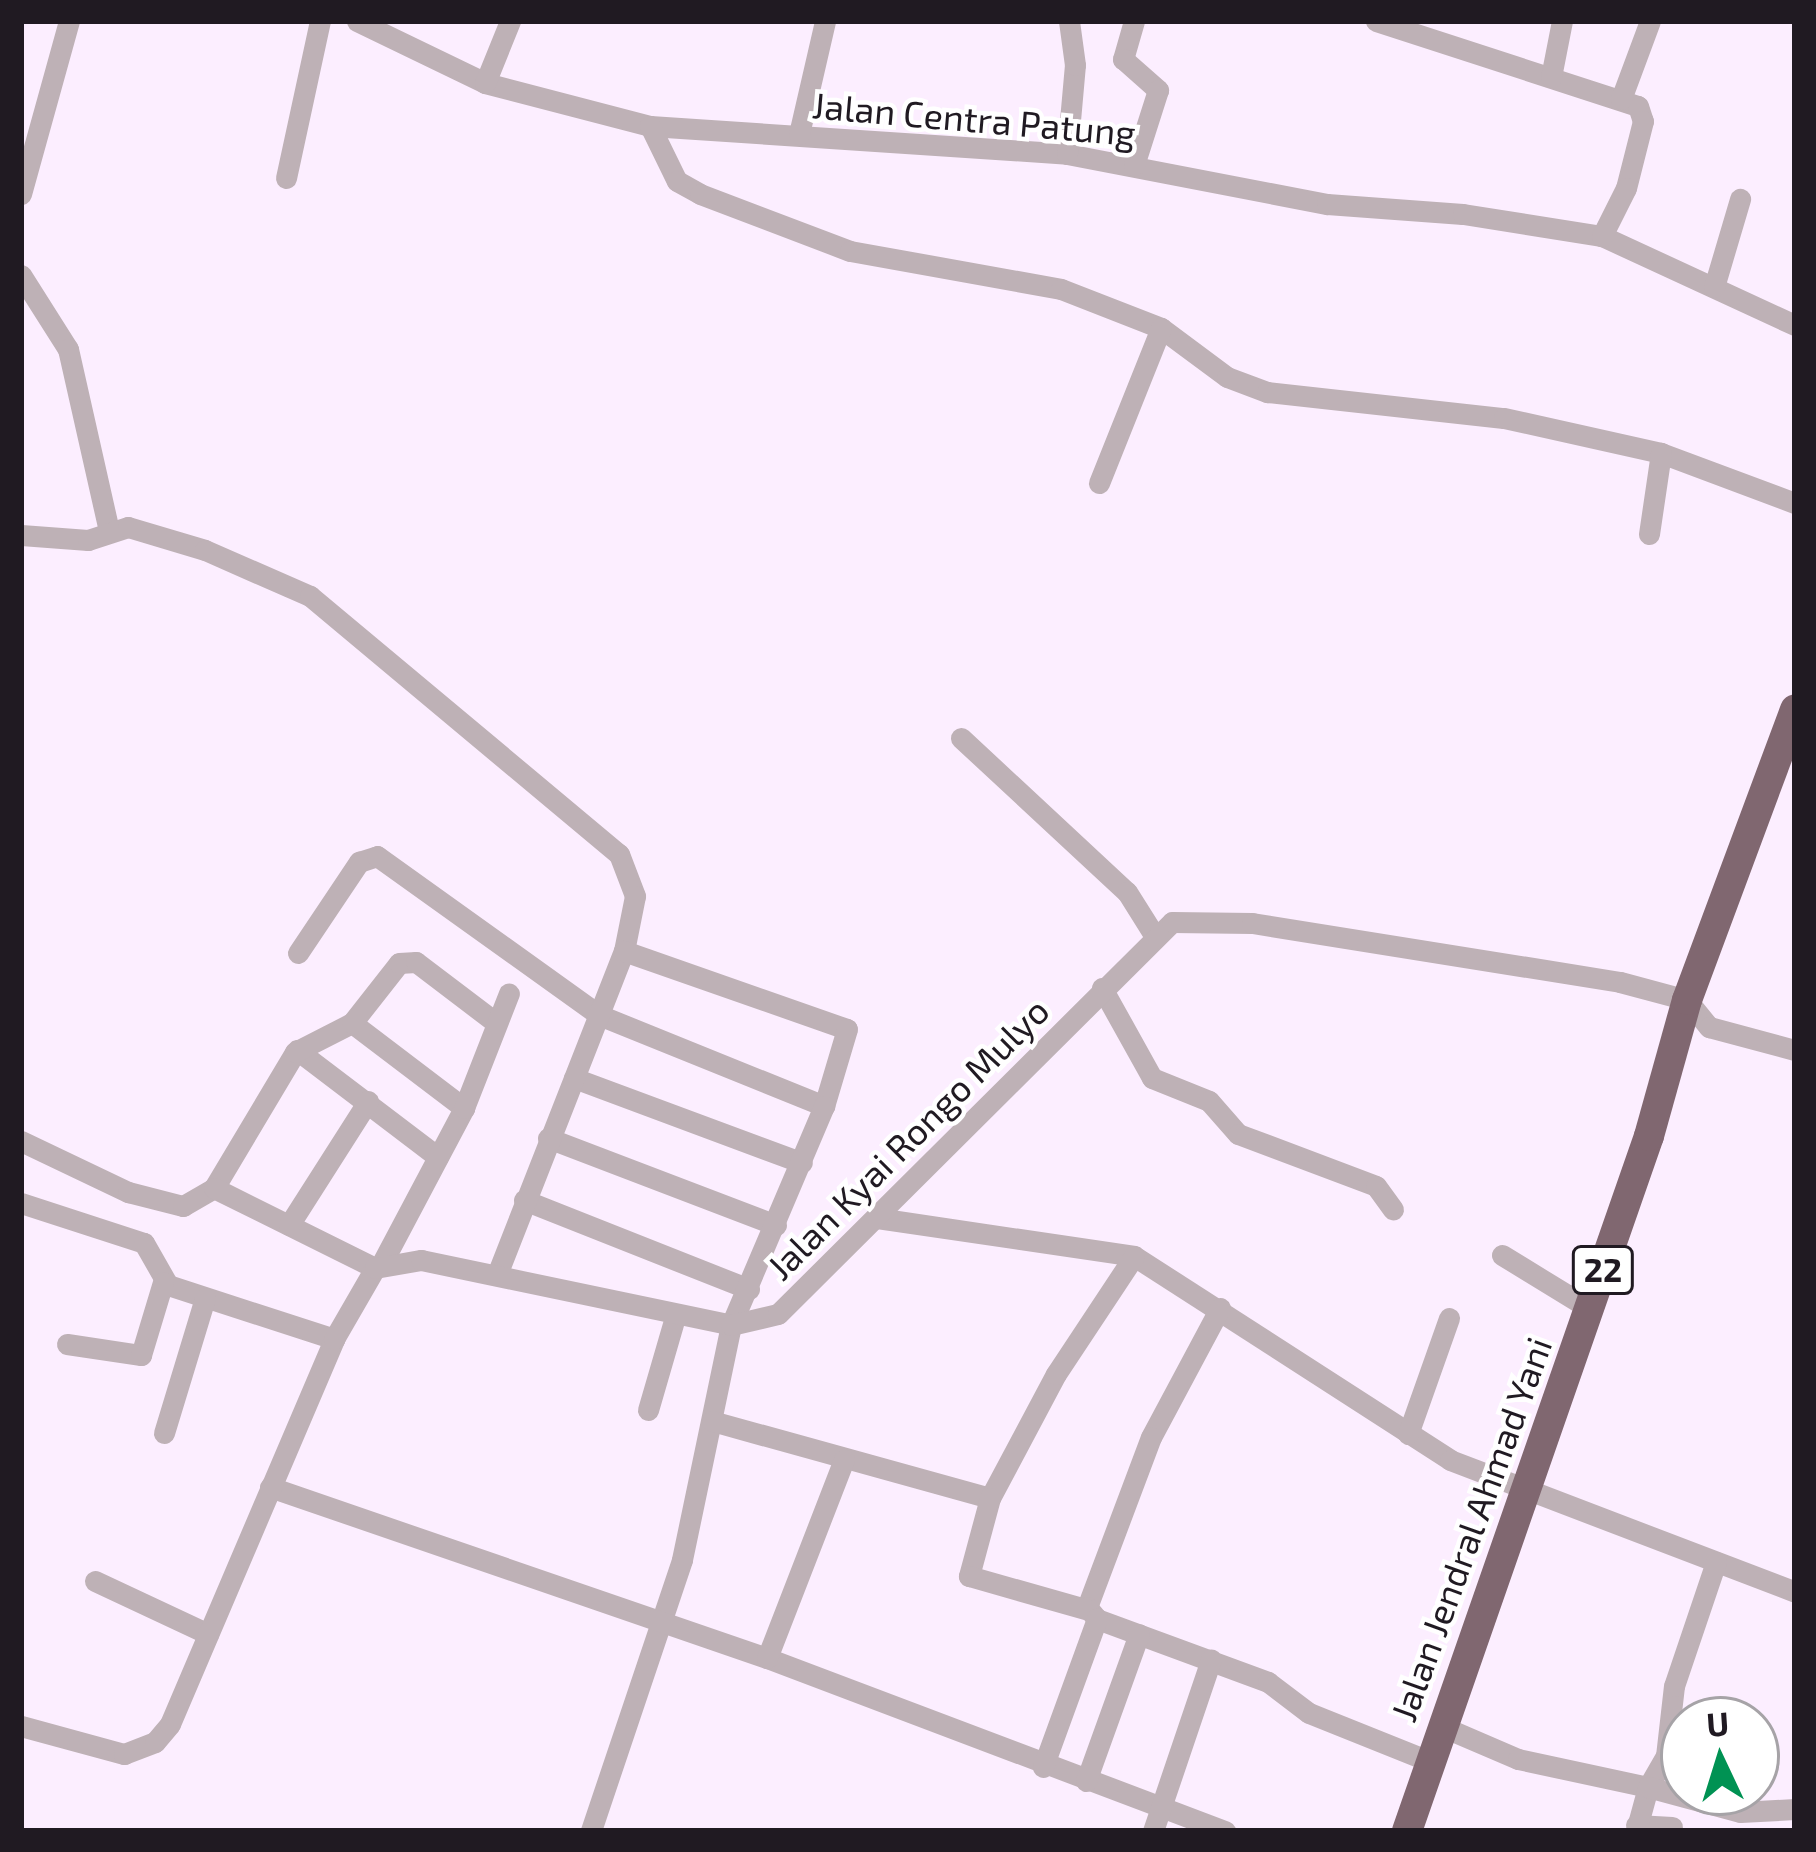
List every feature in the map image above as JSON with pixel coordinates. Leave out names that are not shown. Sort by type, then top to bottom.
[{"type":"highway","name":"Jalan Jendral Ahmad Yani","points":[[1407,1831],[1528,1494],[1687,1000],[1795,709]]},
{"type":"street","points":[[21,194],[69,21]]},
{"type":"street","points":[[286,178],[320,21]]},
{"type":"street","name":"Jalan Centra Patung","points":[[357,21],[484,83],[650,127],[1067,154],[1327,203],[1602,236],[1795,325]]},
{"type":"street","points":[[484,83],[510,21]]},
{"type":"street","points":[[799,134],[824,21]]},
{"type":"street","points":[[1067,154],[1075,65],[1069,21]]},
{"type":"street","points":[[1134,21],[1123,58],[1158,90],[1134,165]]},
{"type":"street","points":[[1551,77],[1562,21]]},
{"type":"street","points":[[1621,99],[1650,21]]},
{"type":"street","points":[[1389,24],[1638,106],[1643,122],[1626,188],[1602,236]]},
{"type":"street","points":[[650,127],[677,181],[772,225],[850,250],[1036,281],[1161,328],[1227,376],[1267,392],[1504,418],[1661,453],[1795,503]]},
{"type":"street","points":[[1714,287],[1740,199]]},
{"type":"street","points":[[21,275],[68,349],[110,531]]},
{"type":"street","points":[[1099,483],[1161,328]]},
{"type":"street","points":[[1648,534],[1661,453]]},
{"type":"street","points":[[21,535],[88,540],[128,527],[205,550],[310,596],[619,854],[635,896],[624,951],[497,1272]]},
{"type":"street","points":[[961,738],[1127,892],[1154,935]]},
{"type":"street","points":[[298,953],[359,862],[375,855],[599,1016],[824,1106]]},
{"type":"street","name":"Jalan Kyai Rongo Mulyo","points":[[378,1265],[422,1260],[497,1272],[675,1317],[731,1325],[793,1305],[1154,935],[1189,917],[1252,922],[1687,1000]]},
{"type":"street","points":[[592,1831],[663,1622],[731,1325],[802,1163],[847,1043],[842,1024],[624,951]]},
{"type":"street","points":[[21,1141],[168,1205],[214,1188],[297,1050],[352,1023],[399,963],[410,960],[495,1022]]},
{"type":"street","points":[[1102,988],[1152,1078],[1209,1101],[1238,1134],[1376,1186],[1393,1209]]},
{"type":"street","points":[[21,1726],[98,1750],[141,1750],[170,1724],[334,1340],[464,1108],[509,992]]},
{"type":"street","points":[[1687,1000],[1709,1028],[1795,1050]]},
{"type":"street","points":[[352,1023],[464,1108]]},
{"type":"street","points":[[297,1050],[438,1157]]},
{"type":"street","points":[[574,1078],[802,1163]]},
{"type":"street","points":[[289,1225],[368,1101]]},
{"type":"street","points":[[548,1138],[776,1226]]},
{"type":"street","points":[[214,1188],[378,1265]]},
{"type":"street","points":[[524,1200],[749,1289]]},
{"type":"street","points":[[21,1203],[144,1243],[163,1282],[141,1355],[67,1344]]},
{"type":"street","points":[[877,1218],[1134,1256],[1408,1434],[1528,1494],[1795,1592]]},
{"type":"street","points":[[1502,1255],[1590,1309]]},
{"type":"street","points":[[1134,1256],[1036,1408],[989,1498],[969,1576],[1093,1615],[1268,1682],[1309,1713],[1429,1760]]},
{"type":"street","points":[[163,1282],[334,1340]]},
{"type":"street","points":[[164,1433],[206,1298]]},
{"type":"street","points":[[1042,1767],[1093,1615],[1088,1590],[1151,1438],[1220,1308]]},
{"type":"street","points":[[648,1410],[675,1317]]},
{"type":"street","points":[[1408,1434],[1449,1318]]},
{"type":"street","points":[[712,1421],[989,1498]]},
{"type":"street","points":[[767,1658],[844,1459]]},
{"type":"street","points":[[270,1487],[767,1658],[1042,1767],[1225,1831]]},
{"type":"street","points":[[1672,1827],[1636,1828],[1648,1787],[1666,1756],[1674,1686],[1716,1562]]},
{"type":"street","points":[[95,1581],[208,1634]]},
{"type":"street","points":[[1086,1781],[1139,1634]]},
{"type":"street","points":[[1153,1831],[1211,1660]]},
{"type":"street","points":[[1441,1726],[1518,1759],[1740,1811],[1795,1809]]}]
